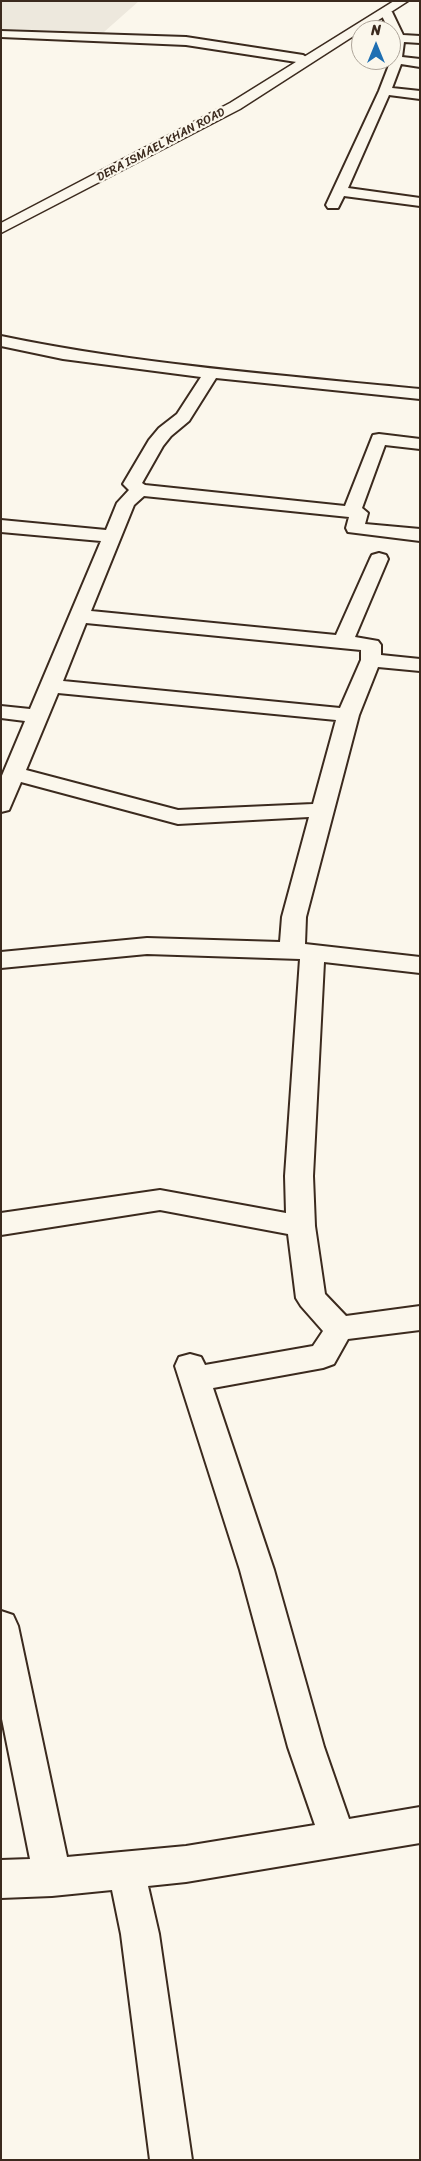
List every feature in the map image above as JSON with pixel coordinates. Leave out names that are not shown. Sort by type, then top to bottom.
[{"type":"highway","name":"DERA ISMAEL KHAN ROAD","points":[[1,229],[235,106],[310,57],[402,1]]},
{"type":"highway","name":"DERA ISMAEL KHAN ROAD","points":[[1,218],[222,104],[290,64],[310,57]]},
{"type":"street","points":[[386,12],[390,20]]},
{"type":"street","points":[[1,34],[186,41],[310,57]]},
{"type":"street","points":[[401,38],[420,40]]},
{"type":"street","points":[[401,61],[420,63]]},
{"type":"street","points":[[332,205],[385,91],[392,70]]},
{"type":"street","points":[[385,91],[420,95]]},
{"type":"street","points":[[339,191],[420,202]]},
{"type":"street","points":[[1,341],[63,354],[211,373],[420,394]]},
{"type":"street","points":[[211,373],[183,417],[155,444],[132,484],[140,490],[359,512],[356,528],[420,535]]},
{"type":"street","points":[[352,512],[379,439],[420,444]]},
{"type":"street","points":[[1,806],[16,774],[126,503],[140,490]]},
{"type":"street","points":[[1,526],[113,536]]},
{"type":"street","points":[[343,642],[379,559]]},
{"type":"street","points":[[80,616],[371,645],[371,660],[348,715],[294,917],[311,988],[299,1176],[301,1226],[311,1298],[339,1329]]},
{"type":"street","points":[[371,660],[420,665]]},
{"type":"street","points":[[51,686],[348,715]]},
{"type":"street","points":[[1,712],[38,716]]},
{"type":"street","points":[[16,774],[178,818],[323,810]]},
{"type":"street","points":[[1,960],[148,946],[302,951],[420,965]]},
{"type":"street","points":[[1,1224],[160,1200],[301,1226]]},
{"type":"street","points":[[339,1329],[420,1318]]},
{"type":"street","points":[[338,1839],[306,1747],[257,1570],[192,1372],[323,1356],[339,1329]]},
{"type":"street","points":[[1,1626],[52,1878]]},
{"type":"street","points":[[1,1879],[52,1878],[186,1864],[420,1825]]},
{"type":"street","points":[[126,1870],[140,1934],[171,2160]]},
{"type":"shaded area","points":[[1,1],[139,1],[104,32],[1,29]]}]
